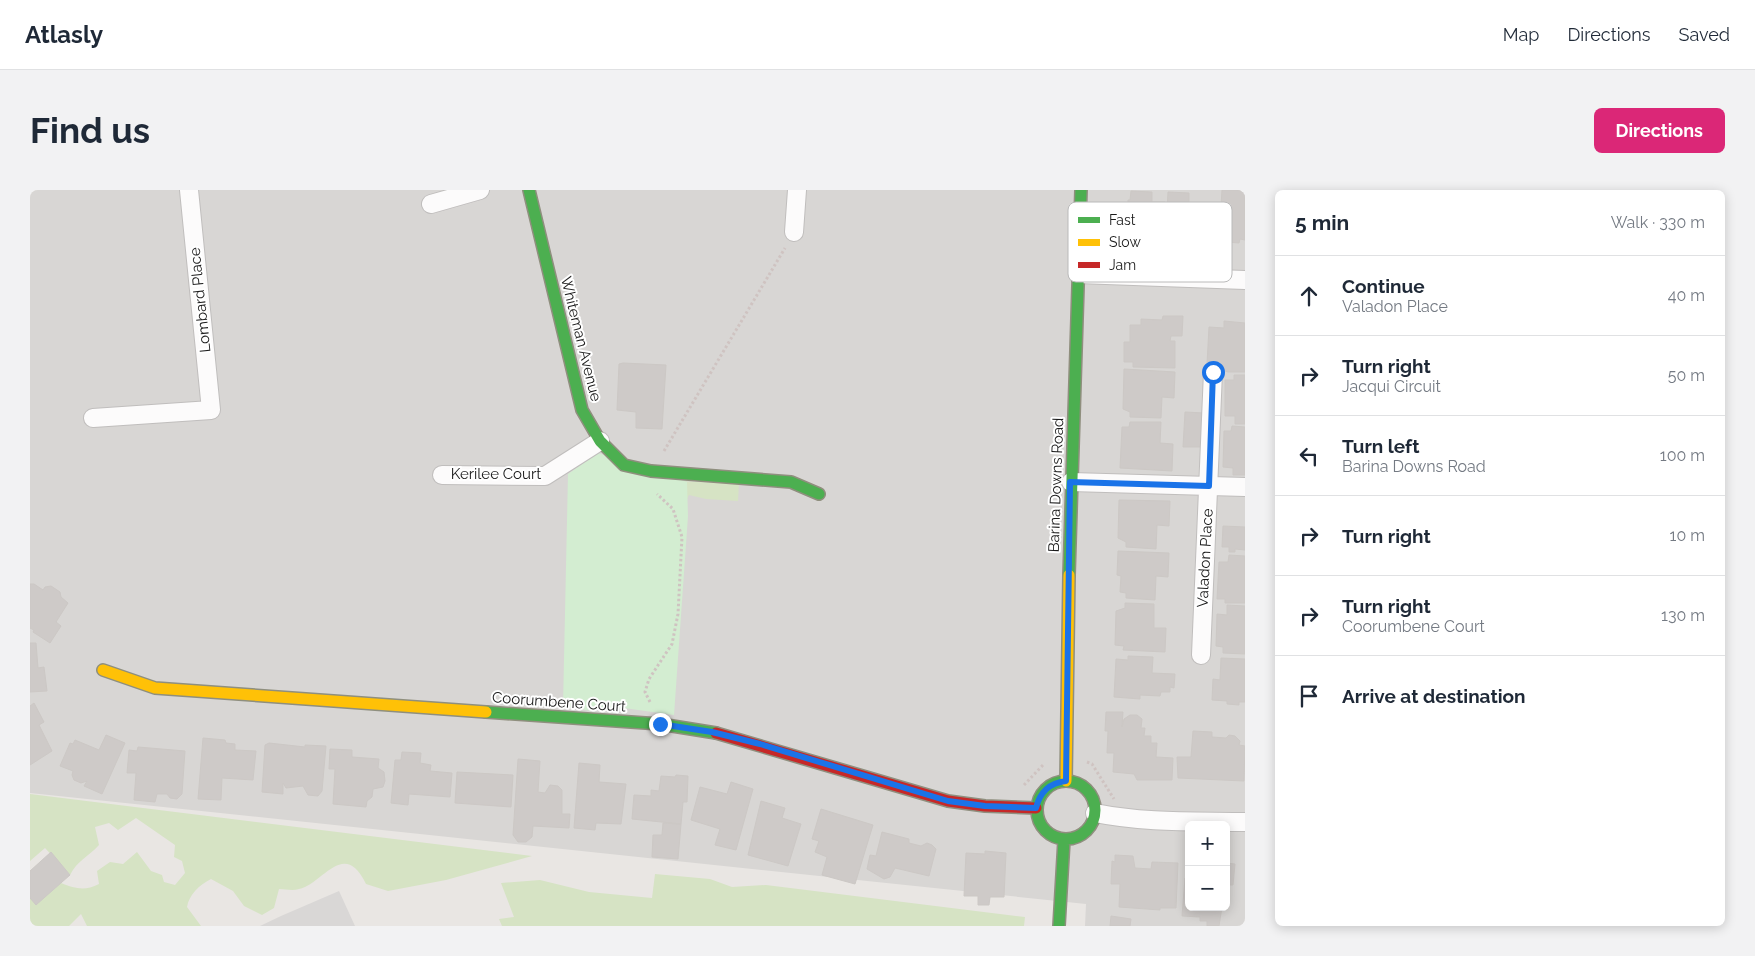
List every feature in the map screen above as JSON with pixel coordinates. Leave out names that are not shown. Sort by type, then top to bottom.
[{"type":"street","name":"Lombard Place","points":[[93,418],[211,410],[189,190]]},
{"type":"street","points":[[431,204],[480,190]]},
{"type":"street","name":"Whiteman Avenue","points":[[529,190],[582,410],[600,441],[624,465],[651,471],[791,482],[819,494]]},
{"type":"street","points":[[794,232],[796,190]]},
{"type":"street","points":[[1232,280],[1245,280]]},
{"type":"street","name":"Barina Downs Road","points":[[1066,781],[1070,482],[1078,282]]},
{"type":"street","name":"Valadon Place","points":[[1200,655],[1213,372]]},
{"type":"street","name":"Kerilee Court","points":[[442,475],[545,476],[600,441]]},
{"type":"street","points":[[1070,482],[1245,487]]},
{"type":"street","name":"Coorumbene Court","points":[[103,670],[155,688],[660,724],[712,732],[948,801],[985,806],[1036,808]]},
{"type":"street","points":[[1066,781],[1084,787],[1090,794],[1095,813],[1088,830],[1081,835],[1064,840],[1055,838],[1041,826],[1036,808],[1042,792],[1057,782],[1066,781]]},
{"type":"street","points":[[1095,813],[1115,817],[1245,822]]},
{"type":"street","points":[[1059,926],[1064,840]]},
{"type":"path","points":[[651,471],[794,232]]},
{"type":"path","points":[[652,490],[673,510],[682,537],[678,614],[672,644],[649,679],[645,692],[649,701],[657,707]]},
{"type":"path","points":[[1023,786],[1043,764],[1086,762],[1092,764],[1114,798],[1115,817]]},
{"type":"shaded area","points":[[30,190],[1245,190],[1245,926],[1085,926],[1086,904],[30,793]]},
{"type":"shaded area","points":[[339,891],[355,926],[260,926],[281,916]]},
{"type":"green space","points":[[598,453],[687,482],[688,516],[674,715],[624,708],[591,711],[563,706],[568,474]]},
{"type":"green space","points":[[659,480],[739,484],[738,501],[706,499],[689,495],[685,503]]},
{"type":"green space","points":[[30,794],[532,856],[446,880],[388,891],[366,884],[358,871],[350,865],[341,864],[297,890],[279,889],[274,908],[262,915],[244,906],[233,891],[211,879],[195,891],[187,907],[201,926],[87,926],[81,914],[69,926],[30,926],[30,898],[61,883],[80,888],[89,888],[99,884],[97,871],[110,862],[123,864],[137,852],[151,871],[162,875],[164,882],[175,885],[185,873],[182,861],[174,857],[175,845],[136,818],[118,830],[109,823],[95,827],[99,845],[79,863],[70,875],[45,848],[30,861]]},
{"type":"green space","points":[[655,874],[710,879],[732,887],[766,885],[1025,917],[1024,926],[502,926],[499,919],[514,917],[501,883],[540,880],[589,892],[652,898]]},
{"type":"building","points":[[1222,190],[1245,190],[1245,240],[1240,239],[1239,243],[1232,242],[1232,202],[1221,202]]},
{"type":"building","points":[[1131,191],[1152,192],[1152,202],[1128,202]]},
{"type":"building","points":[[1168,192],[1189,193],[1189,202],[1167,202]]},
{"type":"building","points":[[1163,316],[1183,316],[1182,336],[1171,336],[1170,341],[1175,341],[1175,368],[1133,367],[1133,362],[1124,362],[1124,342],[1130,342],[1130,325],[1141,325],[1141,319],[1162,320]]},
{"type":"building","points":[[1224,321],[1245,323],[1245,372],[1228,372],[1222,370],[1223,365],[1207,364],[1209,327],[1224,328]]},
{"type":"building","points":[[619,364],[666,365],[662,429],[636,428],[636,412],[617,410]]},
{"type":"building","points":[[1124,369],[1175,372],[1174,398],[1162,397],[1161,418],[1130,417],[1130,412],[1123,409]]},
{"type":"building","points":[[1234,375],[1245,375],[1245,424],[1235,424],[1235,416],[1225,416],[1225,380],[1234,380]]},
{"type":"building","points":[[1185,412],[1204,413],[1203,447],[1183,447]]},
{"type":"building","points":[[1130,422],[1161,422],[1160,443],[1173,444],[1172,471],[1120,468],[1122,427],[1129,427]]},
{"type":"building","points":[[1232,426],[1245,427],[1245,475],[1233,475],[1233,468],[1223,467],[1224,431],[1231,431]]},
{"type":"building","points":[[1119,500],[1170,501],[1169,526],[1157,525],[1156,549],[1126,547],[1126,542],[1118,538]]},
{"type":"building","points":[[1223,526],[1245,527],[1245,550],[1235,549],[1235,552],[1229,552],[1229,547],[1222,547]]},
{"type":"building","points":[[1118,551],[1169,553],[1168,577],[1156,576],[1155,600],[1126,598],[1126,593],[1120,592],[1121,576],[1117,575]]},
{"type":"building","points":[[1229,555],[1245,556],[1245,603],[1225,603],[1225,599],[1217,599],[1219,562],[1228,562]]},
{"type":"building","points":[[30,584],[34,584],[43,590],[45,587],[51,586],[60,592],[61,597],[68,603],[56,622],[61,626],[50,643],[30,628]]},
{"type":"building","points":[[1125,603],[1154,604],[1154,628],[1166,628],[1165,652],[1123,650],[1124,646],[1115,645],[1116,611],[1125,608]]},
{"type":"building","points":[[1227,605],[1245,606],[1245,654],[1223,653],[1223,647],[1216,646],[1217,614],[1227,615]]},
{"type":"building","points":[[30,643],[36,643],[38,668],[44,667],[47,691],[30,692]]},
{"type":"building","points":[[1128,656],[1153,657],[1152,673],[1175,674],[1174,688],[1170,687],[1170,692],[1161,692],[1160,696],[1140,695],[1140,699],[1114,697],[1116,659],[1128,660]]},
{"type":"building","points":[[1221,658],[1245,659],[1245,702],[1239,702],[1239,705],[1227,704],[1227,701],[1212,700],[1213,679],[1220,680]]},
{"type":"building","points":[[34,703],[44,722],[39,725],[52,751],[30,765],[30,706]]},
{"type":"building","points":[[1106,712],[1123,712],[1122,727],[1124,719],[1130,715],[1137,715],[1142,719],[1141,728],[1145,728],[1144,736],[1151,736],[1151,743],[1157,743],[1156,757],[1173,758],[1172,780],[1137,780],[1134,774],[1113,772],[1114,753],[1107,753],[1108,731],[1105,731]]},
{"type":"building","points":[[1193,731],[1212,732],[1212,737],[1226,738],[1229,735],[1235,736],[1240,741],[1239,745],[1245,746],[1244,781],[1178,778],[1177,757],[1191,757]]},
{"type":"building","points":[[106,735],[125,743],[102,794],[84,786],[87,781],[81,783],[74,780],[73,771],[60,766],[70,743],[73,744],[75,740],[99,750]]},
{"type":"building","points":[[203,738],[225,740],[226,743],[235,744],[235,750],[256,751],[253,780],[222,778],[221,800],[198,799]]},
{"type":"building","points":[[269,743],[305,747],[305,745],[326,746],[322,791],[318,796],[308,795],[303,786],[286,788],[283,783],[283,794],[262,792],[265,745]]},
{"type":"building","points":[[138,747],[185,751],[182,794],[177,799],[170,798],[167,794],[157,794],[155,802],[134,800],[136,773],[127,773],[129,750],[137,751]]},
{"type":"building","points":[[330,749],[352,750],[352,757],[379,759],[378,768],[384,772],[385,781],[383,787],[373,789],[372,797],[367,801],[366,807],[333,804],[335,769],[329,769]]},
{"type":"building","points":[[402,752],[421,753],[420,763],[431,765],[430,771],[452,773],[450,797],[409,794],[408,805],[391,803],[395,760],[401,760]]},
{"type":"building","points":[[518,759],[540,761],[538,792],[545,793],[550,785],[558,786],[562,790],[562,814],[570,814],[569,828],[533,826],[532,837],[526,842],[518,842],[513,835]]},
{"type":"building","points":[[579,763],[600,765],[599,782],[626,784],[621,824],[596,823],[595,830],[574,828]]},
{"type":"building","points":[[457,772],[513,775],[511,807],[455,803]]},
{"type":"building","points":[[676,775],[688,776],[687,802],[683,802],[681,824],[632,819],[634,795],[651,796],[651,790],[659,791],[661,776],[675,777]]},
{"type":"building","points":[[731,782],[753,789],[736,850],[715,845],[720,829],[691,820],[700,787],[727,794]]},
{"type":"building","points":[[761,801],[785,808],[782,818],[801,824],[788,866],[748,855]]},
{"type":"building","points":[[821,809],[873,825],[855,884],[822,875],[827,857],[815,852],[819,841],[812,839]]},
{"type":"building","points":[[663,823],[681,824],[678,859],[652,857],[653,835],[662,835]]},
{"type":"building","points":[[882,832],[909,839],[909,843],[921,846],[927,843],[932,845],[936,849],[929,876],[895,868],[890,877],[884,879],[867,869],[870,855],[876,856]]},
{"type":"building","points":[[985,851],[1006,853],[1004,897],[990,897],[989,905],[978,905],[978,896],[964,896],[966,853],[985,854]]},
{"type":"building","points":[[51,852],[70,875],[36,905],[30,898],[30,871]]},
{"type":"building","points":[[1115,855],[1133,856],[1135,868],[1151,869],[1152,862],[1178,863],[1176,908],[1160,908],[1160,910],[1119,907],[1120,884],[1111,884],[1112,861],[1115,862]]},
{"type":"building","points":[[1230,863],[1235,864],[1233,885],[1230,885]]},
{"type":"building","points":[[1185,878],[1185,911],[1221,911],[1219,926],[1207,926],[1207,921],[1200,921],[1200,917],[1182,916]]},
{"type":"building","points":[[1111,916],[1131,919],[1130,926],[1110,926]]},
{"type":"traffic: fast","points":[[529,190],[582,410],[600,441],[624,465],[651,471],[791,482],[819,494]]},
{"type":"traffic: fast","points":[[1081,190],[1081,202]]},
{"type":"traffic: fast","points":[[1069,575],[1078,282]]},
{"type":"traffic: fast","points":[[486,712],[660,724],[716,733]]},
{"type":"traffic: fast","points":[[1060,781],[1072,781],[1087,789],[1095,804],[1095,810],[1095,816],[1087,831],[1072,839],[1060,839],[1045,831],[1037,816],[1037,804],[1045,789],[1060,781]]},
{"type":"traffic: fast","points":[[1059,926],[1064,840]]},
{"type":"traffic: slow","points":[[1066,781],[1069,575]]},
{"type":"traffic: slow","points":[[103,670],[155,688],[486,712]]},
{"type":"traffic: jam","points":[[716,733],[948,801],[985,806],[1036,808]]},
{"type":"route","points":[[660,724],[712,732],[760,744],[906,790],[948,801],[985,806],[1036,808],[1042,792],[1057,782],[1066,781],[1070,482],[1209,486],[1213,372]]}]
